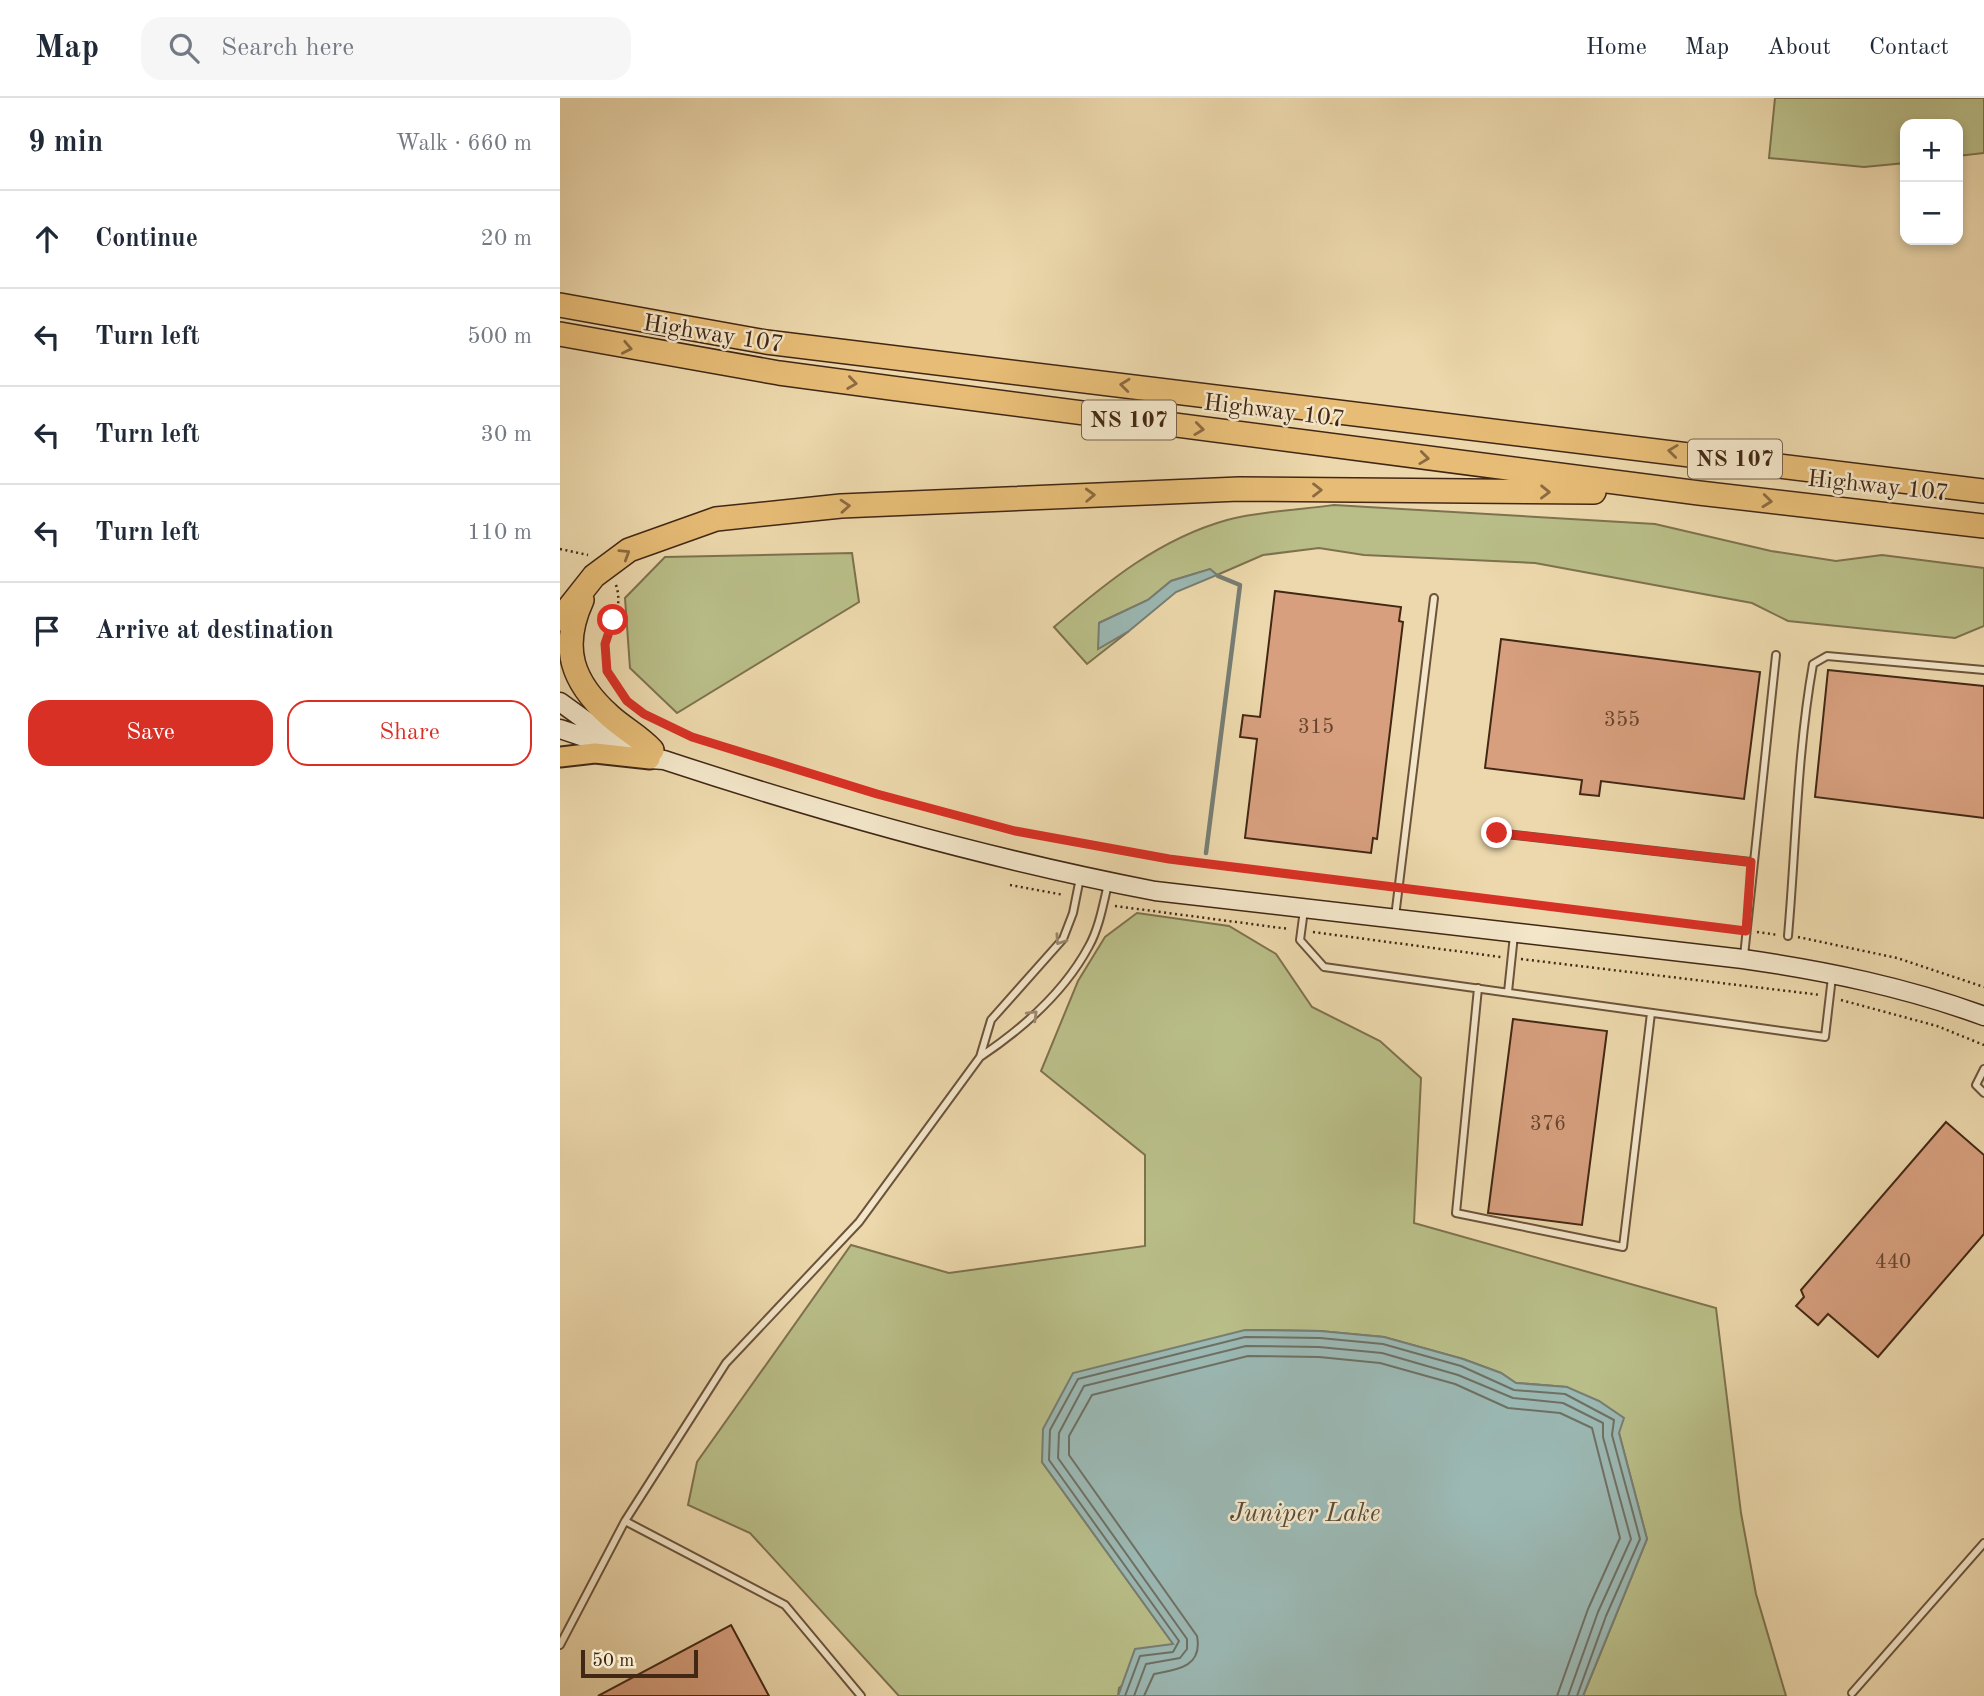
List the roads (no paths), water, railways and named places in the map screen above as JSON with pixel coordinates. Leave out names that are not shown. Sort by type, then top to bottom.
[{"type":"highway","name":"Highway 107","points":[[560,302],[637,320],[766,342],[1984,491]]},
{"type":"highway","name":"Highway 107","points":[[560,334],[804,377],[1699,494],[1984,526]]},
{"type":"highway","points":[[560,619],[600,571],[629,550],[716,519],[841,506],[1239,489],[1699,494]]},
{"type":"highway","points":[[600,571],[579,604],[570,647],[572,667],[585,691],[656,756]]},
{"type":"main road","points":[[560,757],[595,753],[656,756]]},
{"type":"street","points":[[560,702],[589,723],[656,756]]},
{"type":"street","points":[[560,729],[904,832],[1109,882],[1155,891],[1743,958],[1832,972],[1928,995],[1984,1016]]},
{"type":"lane","points":[[1395,919],[1434,598]]},
{"type":"lane","points":[[1743,958],[1751,862],[1776,655]]},
{"type":"lane","points":[[1788,936],[1800,806],[1801,754],[1813,664],[1828,656],[1984,670]]},
{"type":"lane","points":[[1497,833],[1751,862]]},
{"type":"lane","points":[[560,1645],[625,1521],[726,1363],[859,1222],[980,1057],[991,1020],[1063,939],[1080,876]]},
{"type":"lane","points":[[980,1057],[1009,1038],[1073,972],[1091,944],[1109,882]]},
{"type":"lane","points":[[1304,907],[1300,940],[1325,967],[1825,1037],[1832,972]]},
{"type":"lane","points":[[1508,992],[1514,933]]},
{"type":"lane","points":[[1478,988],[1456,1213],[1623,1247],[1651,1013]]},
{"type":"lane","points":[[1984,1069],[1976,1085],[1984,1093]]},
{"type":"lane","points":[[625,1521],[785,1605],[861,1696]]},
{"type":"lane","points":[[1852,1693],[1984,1543]]},
{"type":"water","points":[[1210,569],[1217,575],[1176,592],[1129,631],[1098,649],[1099,623],[1148,600],[1171,581]]},
{"type":"water","name":"Juniper Lake","points":[[1245,1330],[1320,1331],[1384,1337],[1463,1359],[1501,1373],[1516,1383],[1567,1387],[1599,1401],[1624,1418],[1619,1433],[1647,1539],[1583,1696],[1118,1696],[1135,1649],[1173,1644],[1042,1462],[1043,1429],[1073,1373]]},
{"type":"waterway","points":[[1206,853],[1240,585],[1218,576]]}]
